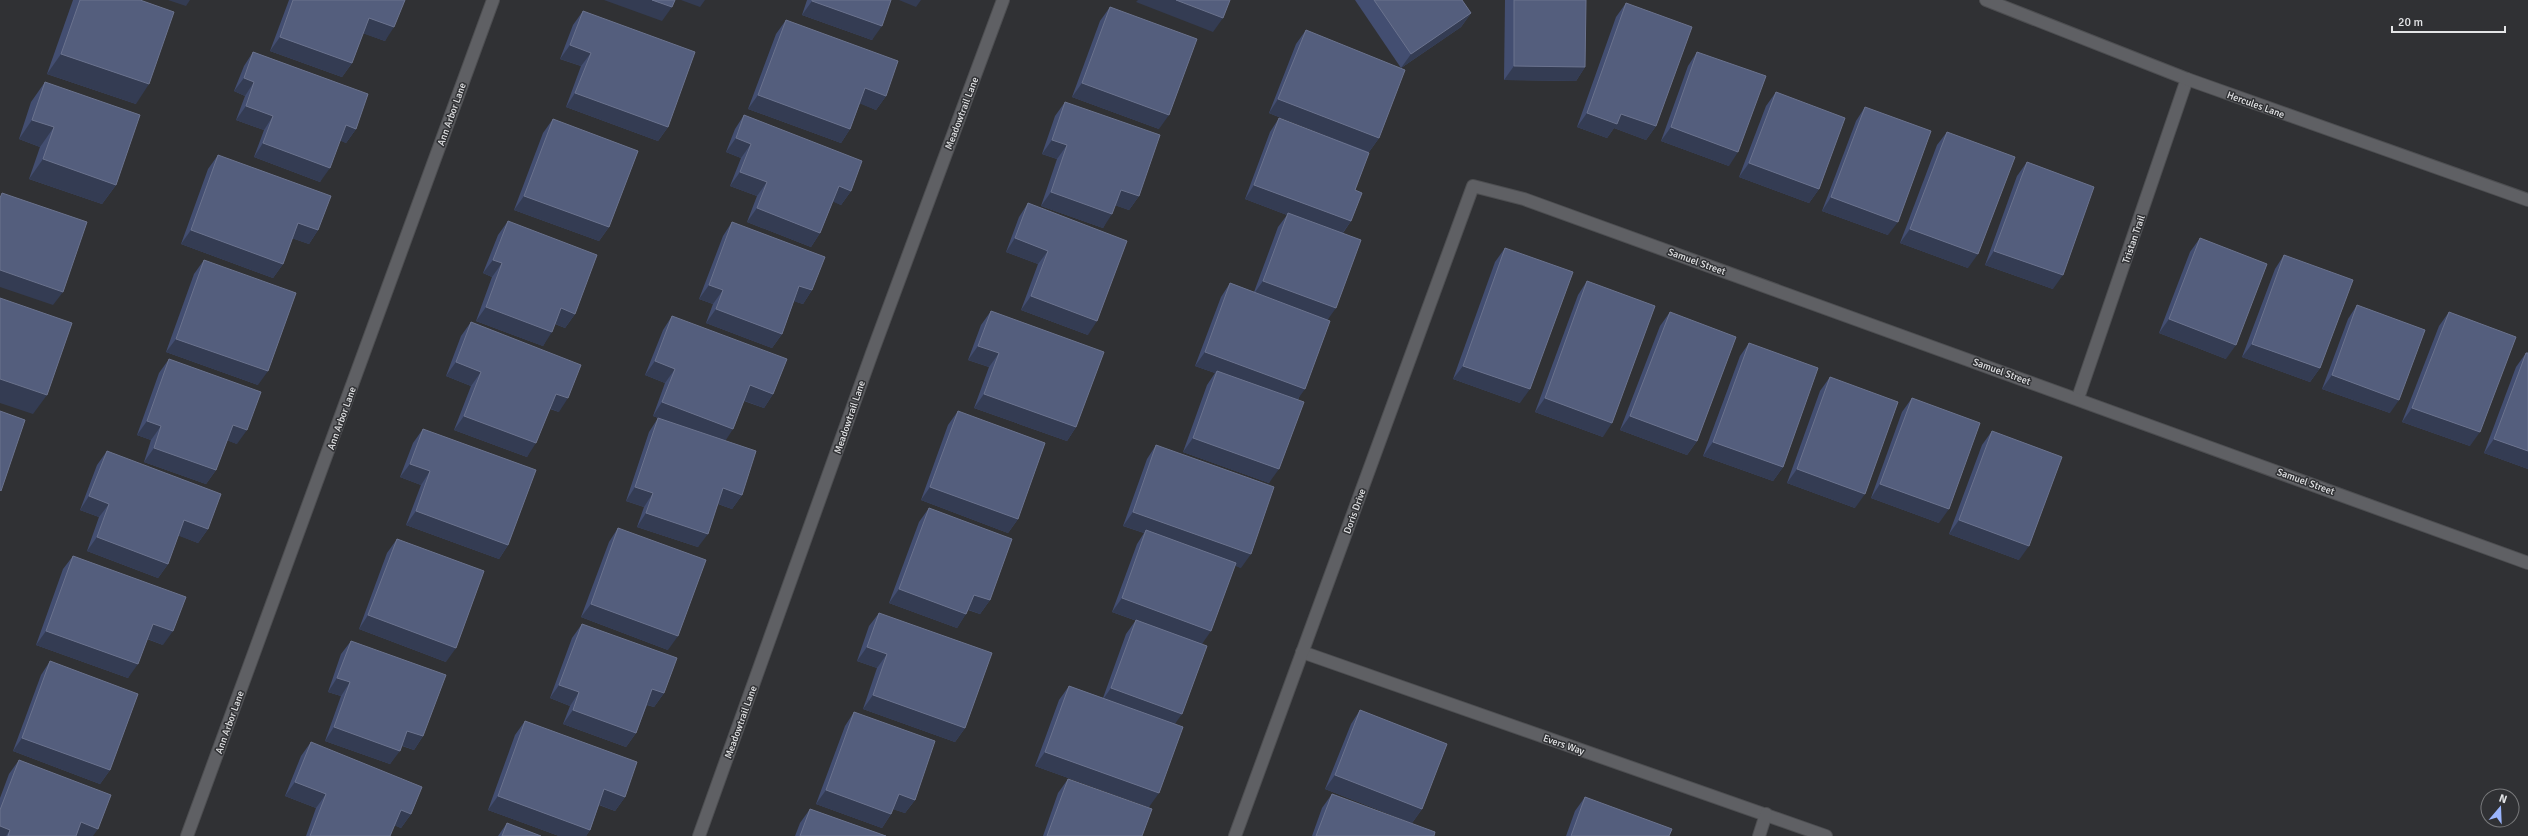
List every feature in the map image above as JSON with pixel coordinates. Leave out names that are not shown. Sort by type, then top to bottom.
[{"type":"street","name":"Ann Arbor Lane","points":[[187,836],[493,0]]},
{"type":"street","name":"Meadowtrail Lane","points":[[699,836],[872,353],[1004,0]]},
{"type":"street","name":"Hercules Lane","points":[[1986,0],[2188,79],[2528,200]]},
{"type":"street","name":"Tristan Trail","points":[[2078,398],[2188,79]]},
{"type":"street","name":"Samuel Street","points":[[1473,186],[1524,199],[2078,398],[2528,563]]},
{"type":"street","name":"Doris Drive","points":[[1235,836],[1473,186]]},
{"type":"street","name":"Evers Way","points":[[1302,652],[1826,836]]},
{"type":"street","points":[[1759,836],[1766,814]]},
{"type":"building","points":[[80,0],[140,0],[174,12],[149,84],[61,54]]},
{"type":"building","points":[[293,0],[405,0],[394,27],[369,18],[352,63],[280,37]]},
{"type":"building","points":[[652,0],[675,0],[672,7]]},
{"type":"building","points":[[812,0],[891,0],[882,26]]},
{"type":"building","points":[[1176,0],[1230,0],[1223,18]]},
{"type":"building","points":[[1374,0],[1462,0],[1471,13],[1411,54]]},
{"type":"building","points":[[1514,0],[1586,0],[1585,67],[1514,66]]},
{"type":"building","points":[[1626,3],[1692,27],[1656,126],[1621,114],[1617,124],[1587,113]]},
{"type":"building","points":[[1110,7],[1197,39],[1169,115],[1082,83]]},
{"type":"building","points":[[583,11],[695,52],[668,127],[575,93],[591,53],[570,45]]},
{"type":"building","points":[[786,20],[898,61],[886,96],[865,88],[850,129],[758,95]]},
{"type":"building","points":[[1306,30],[1405,70],[1379,138],[1278,99]]},
{"type":"building","points":[[253,52],[368,94],[356,129],[346,125],[330,168],[263,143],[273,116],[246,106],[254,82],[244,78]]},
{"type":"building","points":[[1697,52],[1766,76],[1738,152],[1671,127]]},
{"type":"building","points":[[45,82],[140,115],[116,185],[43,159],[54,127],[32,120]]},
{"type":"building","points":[[1776,92],[1845,118],[1819,189],[1749,163]]},
{"type":"building","points":[[1065,102],[1160,135],[1139,196],[1121,190],[1112,214],[1051,192],[1067,145],[1052,140]]},
{"type":"building","points":[[1865,107],[1931,131],[1898,222],[1831,197]]},
{"type":"building","points":[[744,115],[862,161],[851,191],[839,186],[820,233],[757,208],[767,182],[740,172],[751,144],[736,138]]},
{"type":"building","points":[[1279,118],[1369,153],[1355,190],[1362,193],[1351,221],[1254,185]]},
{"type":"building","points":[[553,119],[638,151],[609,227],[524,196]]},
{"type":"building","points":[[1947,132],[2015,157],[1978,254],[1910,229]]},
{"type":"building","points":[[218,155],[331,196],[318,230],[298,223],[283,264],[191,230]]},
{"type":"building","points":[[2027,162],[2094,187],[2063,275],[1994,251]]},
{"type":"building","points":[[2,193],[87,222],[63,292],[0,270],[0,198]]},
{"type":"building","points":[[1028,203],[1127,241],[1097,321],[1031,296],[1048,251],[1015,238]]},
{"type":"building","points":[[1288,213],[1361,240],[1336,308],[1263,281]]},
{"type":"building","points":[[508,221],[597,255],[575,314],[561,308],[552,332],[486,307],[502,263],[493,260]]},
{"type":"building","points":[[732,222],[825,257],[812,290],[799,286],[782,334],[716,309],[723,290],[709,285]]},
{"type":"building","points":[[2200,238],[2267,264],[2236,345],[2169,319]]},
{"type":"building","points":[[1505,248],[1573,272],[1530,389],[1463,366]]},
{"type":"building","points":[[2284,255],[2353,280],[2320,368],[2252,344]]},
{"type":"building","points":[[204,260],[296,293],[268,371],[176,339]]},
{"type":"building","points":[[1587,281],[1655,306],[1612,423],[1545,398]]},
{"type":"building","points":[[1230,283],[1330,321],[1305,389],[1205,352]]},
{"type":"building","points":[[0,298],[72,323],[47,395],[0,379]]},
{"type":"building","points":[[2357,305],[2425,330],[2399,400],[2332,375]]},
{"type":"building","points":[[991,311],[1104,352],[1076,427],[984,394],[999,353],[978,346]]},
{"type":"building","points":[[1670,312],[1736,337],[1697,441],[1630,416]]},
{"type":"building","points":[[2449,312],[2516,337],[2480,432],[2412,408]]},
{"type":"building","points":[[672,316],[787,359],[773,394],[750,385],[733,429],[662,402],[675,369],[655,361]]},
{"type":"building","points":[[471,322],[581,365],[568,398],[556,394],[536,443],[464,416],[481,372],[456,362]]},
{"type":"building","points":[[1749,343],[1818,368],[1783,467],[1713,442]]},
{"type":"building","points":[[2526,353],[2528,353],[2528,451],[2494,439]]},
{"type":"building","points":[[169,359],[261,392],[247,430],[233,425],[216,470],[154,448],[161,426],[147,421]]},
{"type":"building","points":[[1217,371],[1304,402],[1279,469],[1193,438]]},
{"type":"building","points":[[1830,377],[1898,402],[1865,494],[1797,469]]},
{"type":"building","points":[[1912,398],[1980,423],[1949,509],[1880,484]]},
{"type":"building","points":[[0,411],[25,420],[1,491],[0,490]]},
{"type":"building","points":[[958,411],[1045,443],[1018,519],[930,487]]},
{"type":"building","points":[[658,418],[756,451],[742,495],[723,488],[708,534],[646,513],[653,493],[635,487]]},
{"type":"building","points":[[423,429],[536,470],[508,545],[416,511],[430,471],[410,464]]},
{"type":"building","points":[[1992,431],[2062,457],[2029,546],[1959,520]]},
{"type":"building","points":[[1156,445],[1274,487],[1251,554],[1133,512]]},
{"type":"building","points":[[107,451],[221,494],[208,529],[184,520],[168,564],[97,537],[109,504],[89,496]]},
{"type":"building","points":[[929,508],[1012,539],[990,600],[974,595],[966,614],[899,589]]},
{"type":"building","points":[[618,528],[706,560],[678,636],[591,604]]},
{"type":"building","points":[[1146,530],[1236,563],[1211,631],[1122,598]]},
{"type":"building","points":[[397,539],[484,571],[456,648],[368,615]]},
{"type":"building","points":[[73,556],[186,597],[173,631],[153,624],[138,664],[46,631]]},
{"type":"building","points":[[879,613],[992,653],[965,728],[873,695],[887,654],[867,647]]},
{"type":"building","points":[[1136,620],[1207,646],[1182,714],[1111,688]]},
{"type":"building","points":[[582,624],[677,658],[664,693],[652,689],[636,733],[573,710],[579,692],[559,685]]},
{"type":"building","points":[[351,641],[446,675],[423,736],[407,731],[400,751],[334,727],[350,682],[337,678]]},
{"type":"building","points":[[50,661],[138,694],[110,770],[22,738]]},
{"type":"building","points":[[1069,686],[1183,727],[1159,793],[1045,752]]},
{"type":"building","points":[[1360,710],[1447,744],[1422,809],[1335,775]]},
{"type":"building","points":[[854,712],[935,741],[915,800],[899,794],[891,814],[826,790]]},
{"type":"building","points":[[525,721],[637,762],[625,797],[604,789],[590,830],[498,796]]},
{"type":"building","points":[[311,742],[422,787],[411,814],[401,810],[390,836],[310,836],[326,794],[295,782]]},
{"type":"building","points":[[19,760],[111,795],[98,829],[81,822],[76,836],[8,836],[10,830],[0,826],[0,810]]},
{"type":"building","points":[[1068,779],[1152,809],[1142,836],[1047,836]]},
{"type":"building","points":[[1332,794],[1435,832],[1434,836],[1316,836]]},
{"type":"building","points":[[1585,797],[1672,829],[1669,836],[1571,836]]},
{"type":"building","points":[[810,809],[886,836],[800,836]]},
{"type":"building","points":[[507,823],[541,836],[502,836]]}]
